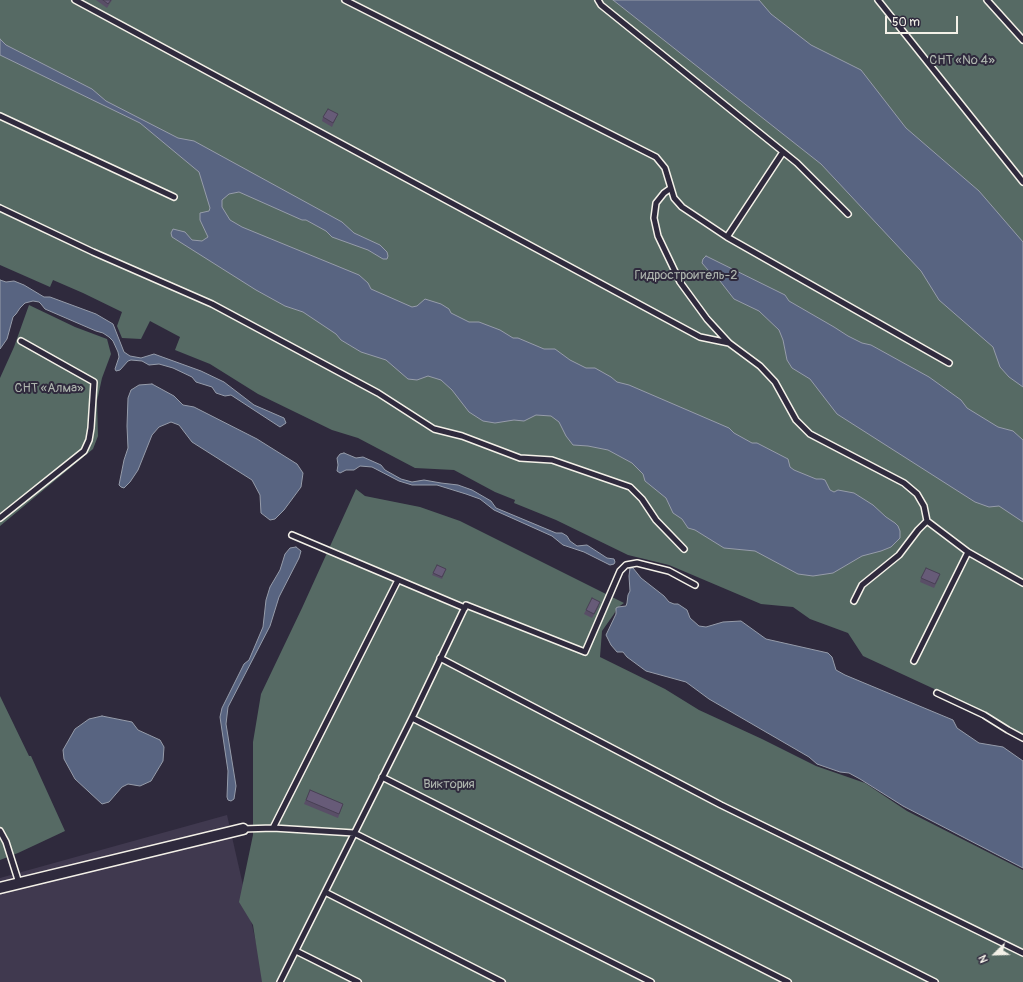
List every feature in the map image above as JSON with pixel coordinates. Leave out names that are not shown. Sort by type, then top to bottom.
[{"type":"street","points":[[0,888],[243,829]]},
{"type":"lane","points":[[75,0],[700,337],[729,342]]},
{"type":"lane","points":[[345,0],[656,157],[665,168],[674,198],[682,207],[727,237],[949,363]]},
{"type":"lane","points":[[598,0],[601,5],[797,163],[848,214]]},
{"type":"lane","points":[[878,0],[1023,182]]},
{"type":"lane","points":[[987,0],[1023,40]]},
{"type":"lane","points":[[0,116],[174,197]]},
{"type":"lane","points":[[727,237],[783,152]]},
{"type":"lane","points":[[671,188],[664,193],[656,203],[654,218],[658,236],[680,282],[707,319],[729,342],[760,366],[775,382],[796,420],[810,434],[904,483],[916,494],[924,506],[927,521],[968,552],[1023,583]]},
{"type":"lane","points":[[0,208],[93,252],[212,304],[378,393],[434,428],[462,436],[520,458],[552,460],[630,486],[642,499],[656,520],[684,549]]},
{"type":"lane","points":[[1,514],[84,451],[89,440],[91,428],[94,382],[21,341]]},
{"type":"lane","points":[[854,601],[862,585],[899,555],[918,530],[927,521]]},
{"type":"lane","points":[[292,535],[465,608]]},
{"type":"lane","points":[[914,661],[968,552]]},
{"type":"lane","points":[[280,982],[412,718],[466,605],[585,652],[620,571],[626,565],[636,563],[669,572],[695,585]]},
{"type":"lane","points":[[273,828],[398,580]]},
{"type":"lane","points":[[440,658],[720,805],[1023,953]]},
{"type":"lane","points":[[937,693],[984,715],[1023,738]]},
{"type":"lane","points":[[412,718],[935,982]]},
{"type":"lane","points":[[382,777],[788,982]]},
{"type":"lane","points":[[243,829],[273,828],[354,833],[651,982]]},
{"type":"lane","points":[[0,831],[6,842],[19,883]]},
{"type":"lane","points":[[325,892],[502,982]]},
{"type":"lane","points":[[296,951],[358,982]]},
{"type":"shaded area","points":[[227,815],[265,982],[0,982],[0,878]]},
{"type":"green space","name":"Гидростроитель-2","points":[[0,0],[1023,0],[1023,735],[984,712],[863,656],[848,633],[810,619],[793,607],[761,604],[669,565],[628,555],[556,520],[514,503],[515,500],[495,492],[454,470],[415,468],[358,438],[332,430],[258,394],[210,364],[175,350],[180,337],[150,321],[141,339],[122,338],[117,326],[122,312],[53,280],[50,287],[0,265]]},
{"type":"green space","name":"СНТ «Алма»","points":[[29,305],[75,327],[107,339],[111,354],[102,378],[97,401],[98,436],[93,449],[0,526],[0,378],[14,347]]},
{"type":"green space","name":"Виктория","points":[[356,489],[365,496],[420,507],[460,521],[624,603],[617,608],[602,631],[600,657],[665,689],[699,710],[816,766],[865,783],[907,811],[1023,870],[1023,982],[262,982],[253,925],[239,902],[253,835],[253,742],[261,694]]},
{"type":"green space","points":[[0,696],[29,756],[31,756],[65,831],[0,860]]},
{"type":"water","points":[[613,0],[759,0],[771,14],[811,45],[861,70],[906,128],[979,191],[1023,242],[1023,387],[1009,377],[1000,367],[993,347],[939,300],[921,271],[821,164]]},
{"type":"water","points":[[0,39],[6,45],[92,89],[106,101],[178,138],[194,141],[342,222],[354,233],[380,245],[387,252],[388,256],[387,259],[383,259],[368,250],[332,237],[326,231],[306,220],[302,220],[239,192],[229,194],[222,200],[222,207],[230,220],[242,227],[359,275],[368,283],[371,289],[412,307],[417,306],[425,299],[441,304],[449,309],[451,313],[469,322],[479,322],[500,330],[513,338],[518,338],[544,349],[555,349],[570,360],[586,368],[595,368],[617,382],[629,385],[729,428],[734,433],[752,443],[757,443],[788,459],[790,467],[794,470],[816,479],[825,480],[830,490],[834,492],[838,490],[854,493],[873,505],[898,526],[900,538],[891,547],[862,556],[833,573],[813,576],[798,574],[755,551],[724,548],[695,530],[688,528],[682,519],[673,513],[666,498],[645,481],[643,474],[632,463],[608,450],[573,445],[566,436],[559,422],[551,416],[536,415],[524,421],[514,420],[495,423],[483,421],[469,412],[452,390],[441,380],[428,376],[417,380],[408,379],[386,360],[361,352],[341,340],[336,334],[303,312],[285,306],[256,290],[172,237],[171,233],[173,229],[185,232],[192,240],[202,241],[208,237],[200,220],[200,213],[209,211],[210,208],[199,172],[140,123],[0,55]]},
{"type":"water","points":[[706,256],[785,295],[789,301],[848,336],[862,343],[871,345],[929,377],[961,400],[967,408],[998,427],[1013,431],[1023,440],[1023,522],[999,506],[989,507],[975,502],[837,414],[810,379],[792,368],[787,360],[783,340],[779,330],[759,311],[734,299],[720,281],[702,263]]},
{"type":"water","points":[[0,280],[6,282],[14,281],[44,297],[50,297],[96,314],[113,324],[124,352],[130,356],[141,358],[154,354],[201,371],[224,382],[254,405],[284,418],[286,423],[280,427],[231,395],[225,396],[216,393],[212,387],[196,382],[192,377],[173,368],[159,364],[149,365],[142,361],[131,360],[128,361],[120,370],[116,371],[115,369],[119,357],[118,352],[113,341],[109,337],[103,333],[45,309],[39,302],[33,301],[25,303],[20,308],[13,317],[7,339],[0,349]]},
{"type":"water","points":[[152,384],[174,396],[183,405],[194,407],[257,439],[297,464],[303,473],[301,487],[284,510],[275,519],[270,520],[261,513],[260,495],[252,480],[192,442],[179,425],[171,422],[159,427],[152,435],[138,470],[130,482],[124,488],[119,485],[128,448],[128,398],[131,390],[139,385]]},
{"type":"water","points":[[344,453],[356,458],[363,457],[381,465],[385,470],[401,479],[412,482],[424,480],[458,485],[472,490],[491,501],[496,508],[556,533],[562,533],[577,546],[587,545],[607,558],[614,559],[615,562],[614,564],[610,565],[584,552],[563,545],[552,536],[494,510],[480,499],[466,494],[437,485],[412,485],[399,481],[372,467],[360,466],[354,470],[346,470],[340,473],[337,471],[337,458],[340,454]]},
{"type":"water","points":[[296,547],[301,551],[299,558],[279,597],[270,626],[228,707],[226,724],[236,786],[234,799],[231,801],[228,800],[227,797],[228,771],[220,717],[222,708],[244,664],[249,660],[263,627],[266,600],[270,587],[280,570],[285,554],[290,548]]},
{"type":"water","points":[[630,568],[633,568],[641,578],[664,596],[669,602],[678,604],[687,610],[690,618],[699,626],[706,627],[723,622],[741,621],[766,639],[828,653],[832,657],[836,670],[845,675],[953,720],[957,728],[979,743],[1003,747],[1023,761],[1023,868],[903,806],[849,773],[840,772],[817,764],[809,757],[709,699],[686,682],[646,671],[627,657],[623,652],[617,652],[611,645],[606,635],[616,614],[616,608],[626,606],[630,591]]},
{"type":"water","points":[[102,716],[132,722],[138,730],[160,740],[164,747],[163,761],[151,781],[140,786],[128,784],[122,787],[109,802],[102,804],[75,779],[64,759],[63,750],[75,729],[89,719]]},
{"type":"building","points":[[103,0],[111,0],[108,4]]},
{"type":"building","points":[[328,109],[338,114],[333,123],[323,117]]},
{"type":"building","points":[[437,565],[446,569],[442,577],[433,573]]},
{"type":"building","points":[[926,568],[940,574],[935,584],[921,578]]},
{"type":"building","points":[[592,598],[600,602],[594,614],[586,610]]},
{"type":"building","points":[[310,790],[343,804],[339,814],[306,800]]},
{"type":"park label","name":"СНТ «№ 4»","points":[[962,61]]}]
